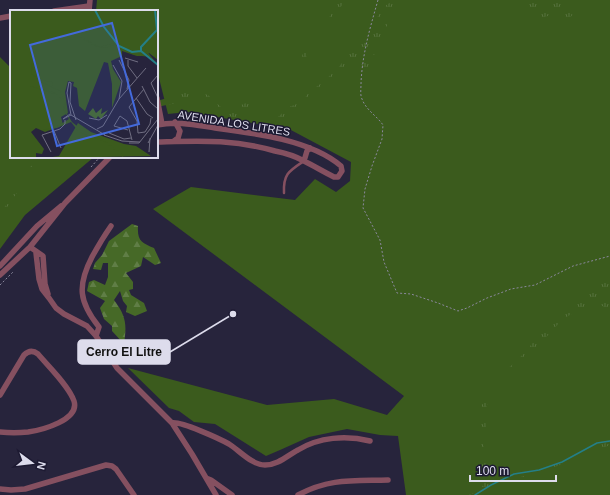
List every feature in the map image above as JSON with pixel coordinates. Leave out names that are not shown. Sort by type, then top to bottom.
[{"type":"street","points":[[61,10],[90,6]]},
{"type":"street","points":[[0,18],[10,16]]},
{"type":"street","points":[[158,111],[159,124]]},
{"type":"street","points":[[174,141],[178,138],[180,131],[175,122]]},
{"type":"street","name":"AVENIDA LOS LITRES","points":[[158,142],[212,140],[240,143],[273,150],[304,161],[334,177],[341,175],[342,171],[341,166],[337,163],[310,148],[284,140],[175,122],[159,124]]},
{"type":"street","points":[[304,161],[307,151],[310,148]]},
{"type":"street","points":[[0,275],[30,247],[48,220],[109,158]]},
{"type":"street","points":[[9,267],[2,264],[37,226],[48,220]]},
{"type":"street","points":[[96,336],[99,327],[84,305],[81,292],[82,279],[103,236],[111,226]]},
{"type":"street","points":[[30,247],[36,253],[39,279],[42,289],[56,308],[87,326],[96,336],[117,368],[172,424],[216,495]]},
{"type":"street","points":[[0,395],[24,355],[28,352],[34,352],[38,354],[69,392],[74,402],[74,410],[71,415],[45,428],[21,433],[0,432]]},
{"type":"street","points":[[172,424],[182,424],[228,443],[254,462],[265,465],[278,462],[300,448],[320,441],[346,437],[370,441]]},
{"type":"street","points":[[0,489],[26,489],[106,466],[116,469],[134,495]]},
{"type":"street","points":[[205,478],[211,480],[232,495]]},
{"type":"street","points":[[298,495],[323,484],[338,481],[388,480]]},
{"type":"lane","points":[[284,193],[283,184],[285,176],[288,172],[304,161]]},
{"type":"path","points":[[378,0],[366,44],[361,73],[360,97],[365,106],[383,125],[382,139],[365,189],[363,208],[380,240],[384,262],[397,293],[411,294],[438,302],[458,311],[511,289],[535,284],[573,266],[610,256]]},
{"type":"path","points":[[91,168],[99,158]]},
{"type":"green space","points":[[97,0],[610,0],[610,495],[406,495],[398,436],[380,435],[347,429],[309,437],[266,456],[215,424],[194,422],[179,411],[169,408],[128,368],[267,405],[334,399],[387,415],[404,396],[153,209],[191,187],[295,200],[315,179],[336,192],[350,181],[351,162],[289,129],[187,112],[168,114],[158,74],[158,10],[96,10]]},
{"type":"green space","points":[[340,0],[347,0],[335,13],[329,29],[309,48],[306,58],[302,63],[301,71],[297,77],[261,103],[246,109],[244,112],[255,118],[278,117],[289,107],[302,102],[309,92],[323,82],[338,68],[362,37],[371,30],[382,8],[394,0],[405,0],[395,7],[368,69],[355,70],[342,68],[311,95],[305,104],[291,110],[285,119],[280,122],[262,124],[225,115],[203,95],[193,96],[183,103],[158,107],[158,101],[188,92],[199,92],[208,95],[223,109],[230,109],[263,97],[295,74],[297,70],[297,61],[302,57],[304,48],[325,29],[331,13]]},
{"type":"green space","points":[[501,0],[530,0],[546,4],[562,2],[573,9],[574,12],[567,20],[564,21],[552,16],[539,19],[533,16],[524,7]]},
{"type":"green space","points":[[0,57],[10,67],[10,158],[93,158],[25,215],[0,249]]},
{"type":"green space","points":[[46,158],[52,158],[49,163],[43,167],[29,171],[22,186],[0,217],[0,213],[27,170],[31,166]]},
{"type":"green space","points":[[132,224],[138,226],[139,238],[146,245],[154,248],[161,263],[155,265],[143,257],[141,266],[126,273],[133,282],[133,289],[129,290],[131,295],[144,303],[147,311],[135,316],[126,312],[127,306],[123,301],[120,291],[114,300],[125,320],[124,344],[112,331],[112,326],[104,319],[100,308],[105,301],[87,291],[89,282],[94,280],[105,285],[108,277],[108,263],[103,263],[101,270],[93,269],[95,263],[102,255],[109,241]]},
{"type":"green space","points":[[604,267],[610,267],[610,307],[604,307],[594,301],[563,319],[533,351],[524,358],[514,372],[503,380],[495,382],[491,390],[485,413],[486,429],[483,441],[489,483],[491,484],[508,481],[530,474],[595,446],[610,442],[610,445],[527,478],[469,495],[460,495],[471,493],[484,485],[479,437],[481,407],[488,387],[500,378],[505,370],[515,363],[548,323],[558,314],[576,303]]},
{"type":"waterway","points":[[475,495],[491,485],[514,474],[539,470],[562,462],[597,443],[610,441]]},
{"type":"place","name":"Cerro El Litre","points":[[233,314]]}]
